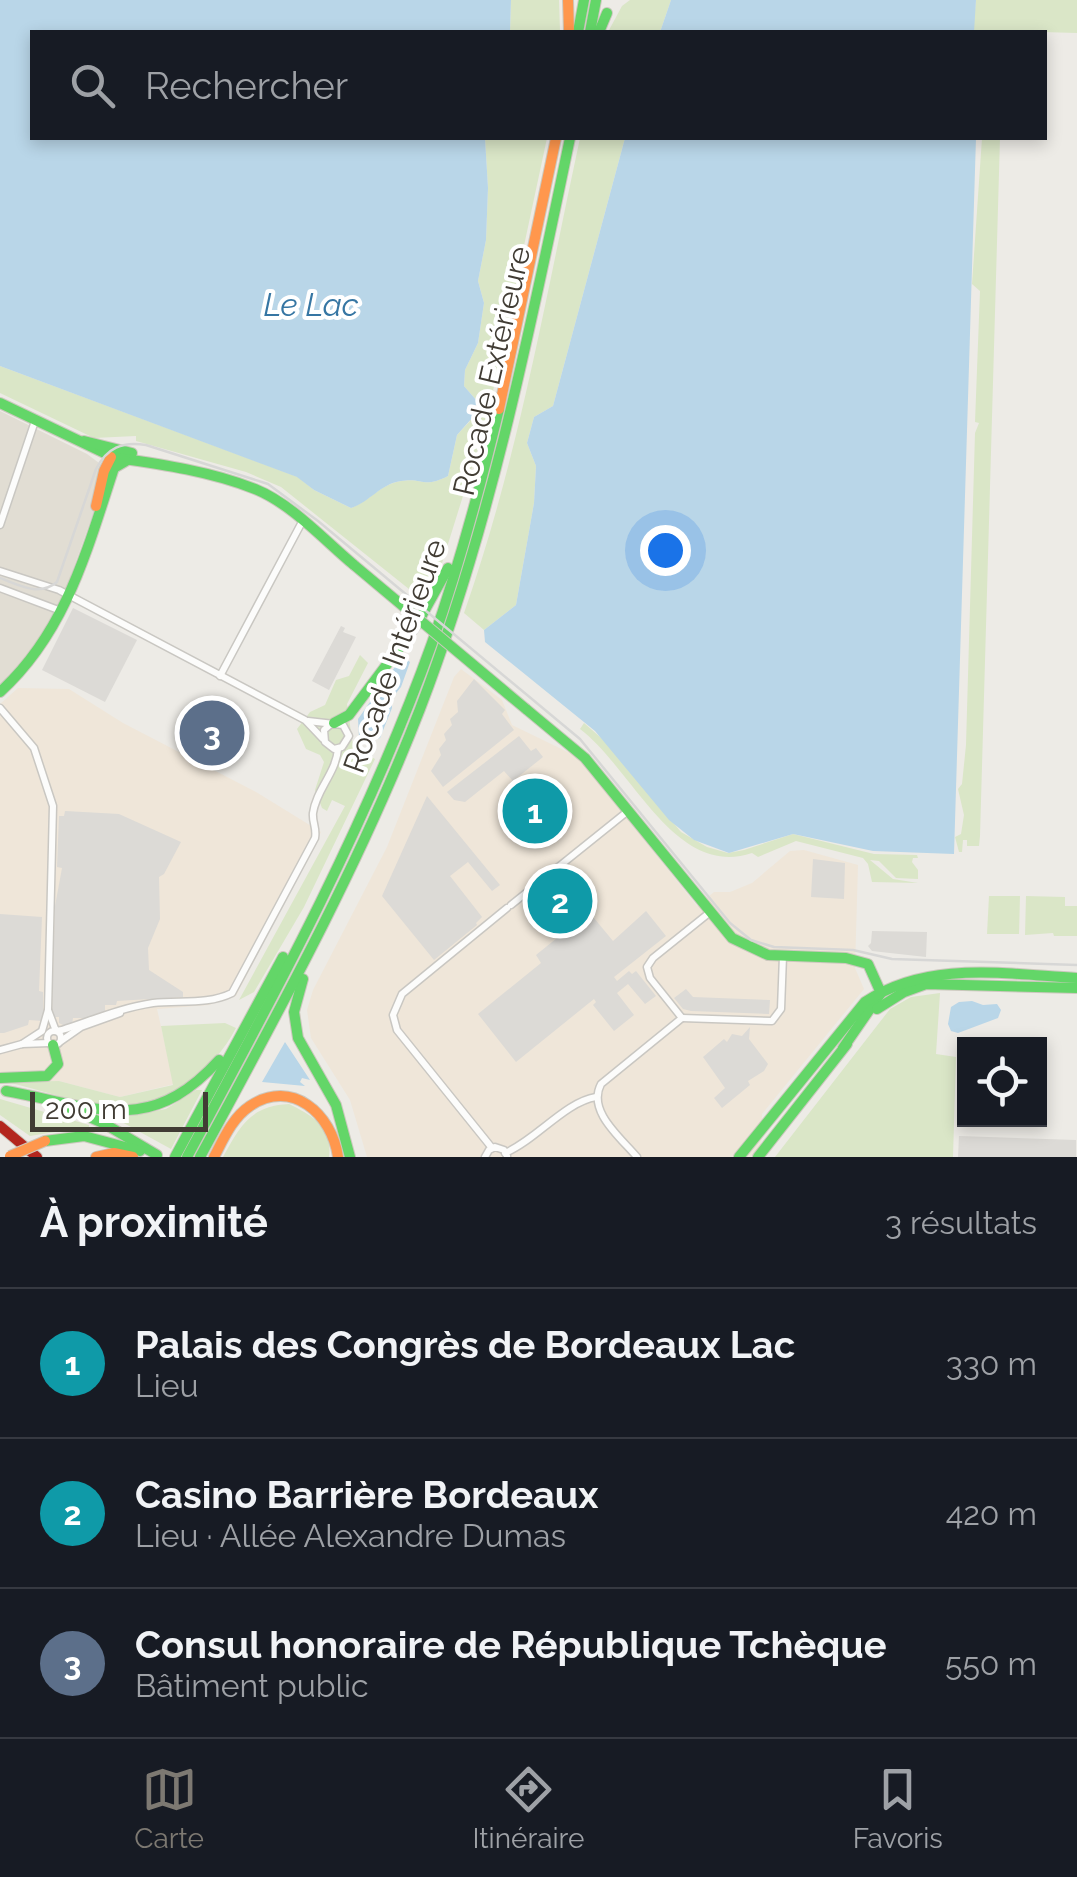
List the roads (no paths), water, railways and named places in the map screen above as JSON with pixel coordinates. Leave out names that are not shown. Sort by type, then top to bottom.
[{"type":"main road","points":[[568,0],[568,30]]},
{"type":"main road","points":[[578,30],[584,0]]},
{"type":"main road","points":[[590,30],[596,0]]},
{"type":"main road","points":[[600,30],[607,13]]},
{"type":"main road","name":"Rocade Intérieure","points":[[187,1157],[355,846],[432,641],[494,428],[556,140]]},
{"type":"main road","name":"Rocade Extérieure","points":[[200,1157],[309,952],[420,708],[476,542],[512,404],[570,140]]},
{"type":"main road","points":[[0,403],[126,461],[186,471],[256,490],[302,522],[585,758],[722,930],[743,946],[764,954],[859,960],[868,964],[881,995]]},
{"type":"main road","points":[[332,724],[350,715],[436,595],[494,428]]},
{"type":"main road","points":[[109,452],[168,462],[186,471]]},
{"type":"main road","points":[[102,506],[109,452]]},
{"type":"main road","points":[[2,691],[39,653],[68,597],[88,545],[109,452]]},
{"type":"main road","points":[[88,545],[95,534],[114,468],[126,461]]},
{"type":"main road","points":[[3,1091],[45,1096],[108,1112],[160,1106],[196,1085],[212,1069],[355,846]]},
{"type":"main road","points":[[350,1157],[348,1136],[336,1106],[297,1042],[293,1010],[355,846]]},
{"type":"main road","points":[[175,1157],[274,973]]},
{"type":"main road","points":[[758,1157],[881,995],[900,980],[930,974],[1077,978]]},
{"type":"main road","points":[[739,1157],[864,1002],[932,984],[1077,988]]},
{"type":"main road","points":[[0,1078],[42,1078],[52,1073],[59,1058],[54,1043]]},
{"type":"main road","points":[[3,1091],[68,1108],[160,1156]]},
{"type":"main road","points":[[214,1157],[242,1113],[260,1101],[280,1096],[302,1100],[320,1111],[332,1128],[338,1157]]},
{"type":"main road","points":[[0,1128],[14,1134],[38,1157]]},
{"type":"main road","points":[[9,1156],[84,1136],[160,1156]]},
{"type":"main road","points":[[18,1157],[47,1143],[99,1144],[142,1157]]},
{"type":"main road","points":[[96,1157],[114,1153],[133,1157]]},
{"type":"street","points":[[0,526],[35,421]]},
{"type":"street","points":[[220,676],[302,522]]},
{"type":"street","points":[[0,572],[60,590],[304,720],[327,746],[338,749],[346,744],[349,736],[343,725],[304,720]]},
{"type":"street","points":[[0,588],[61,610]]},
{"type":"street","points":[[2,691],[4,710],[38,756],[53,806],[48,1010],[42,1031],[22,1044]]},
{"type":"street","points":[[323,738],[324,730],[332,724]]},
{"type":"street","points":[[54,1043],[48,1034],[106,1013],[152,1004],[216,1000],[237,988],[315,838],[314,808],[336,763],[338,749]]},
{"type":"street","points":[[492,1148],[397,1030],[392,1015],[402,994],[628,811]]},
{"type":"street","points":[[682,1018],[650,978],[648,967],[653,958],[709,913]]},
{"type":"street","points":[[637,1157],[599,1111],[596,1097],[601,1084],[682,1018],[772,1021],[781,1009],[783,956]]},
{"type":"street","points":[[0,1050],[22,1044],[54,1043],[75,1030],[130,1008]]},
{"type":"street","points":[[48,1010],[56,1031],[54,1043]]},
{"type":"street","points":[[485,1157],[498,1147],[506,1155],[581,1101],[596,1097]]},
{"type":"water","name":"Le Lac","points":[[0,0],[511,0],[510,30],[30,30],[30,140],[485,140],[486,240],[478,281],[484,303],[478,343],[465,370],[464,386],[477,401],[473,417],[457,435],[448,476],[433,482],[394,483],[351,508],[297,477],[0,366]]},
{"type":"water","points":[[671,0],[976,0],[974,30],[661,30]]},
{"type":"water","points":[[624,140],[976,140],[954,854],[873,851],[793,834],[729,853],[694,840],[669,820],[595,731],[485,642],[484,630],[516,605],[534,503],[536,466],[527,443],[534,417],[553,406]]},
{"type":"water","points":[[402,657],[410,662],[401,687],[392,698],[380,738],[365,743],[359,737],[358,719]]},
{"type":"water","points":[[972,1001],[997,1004],[1001,1010],[998,1018],[958,1033],[951,1031],[951,1007]]},
{"type":"water","points":[[285,1042],[310,1080],[302,1078],[300,1082],[305,1086],[262,1082]]},
{"type":"tram line","points":[[0,578],[36,589],[57,582],[96,469],[110,451],[123,445],[146,445],[268,484],[580,739],[730,923],[751,940],[774,947],[853,950],[892,959],[1077,965]]},
{"type":"place","name":"Consul honoraire de République Tchèque","points":[[212,733]]},
{"type":"place","name":"Palais des Congrès de Bordeaux Lac","points":[[535,811]]},
{"type":"place","name":"Casino Barrière Bordeaux","points":[[560,901]]}]
